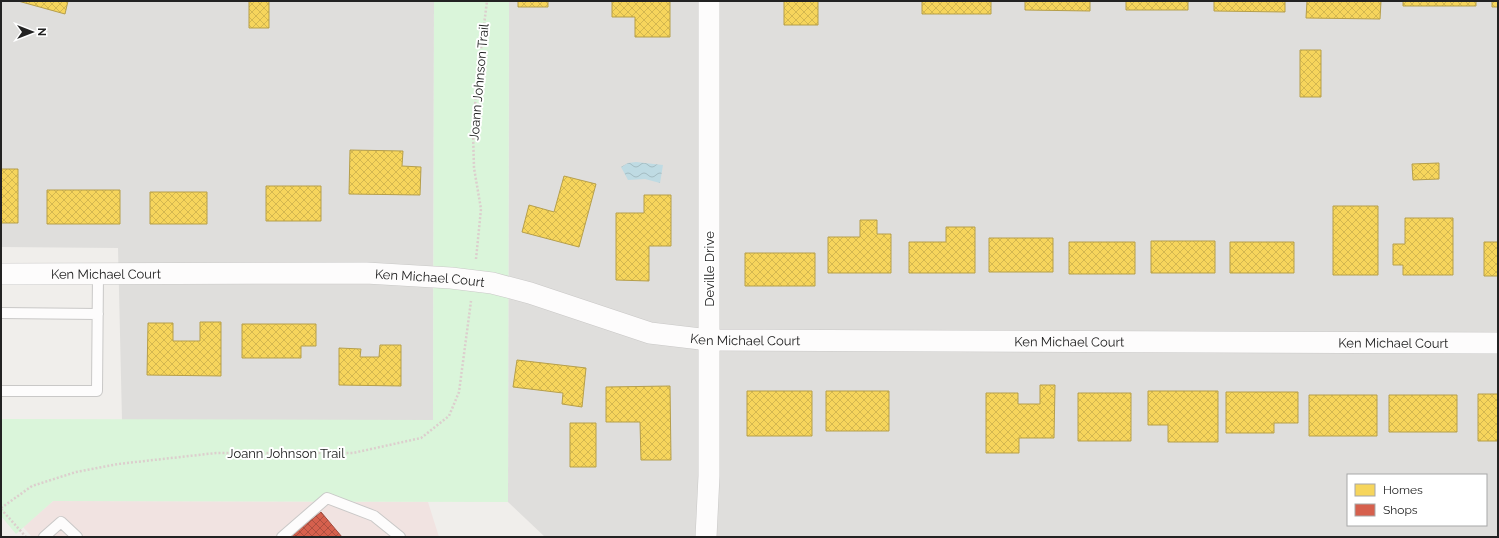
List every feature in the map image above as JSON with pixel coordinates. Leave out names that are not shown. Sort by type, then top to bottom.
[{"type":"street","name":"Deville Drive","points":[[706,537],[709,476],[709,1]]},
{"type":"street","name":"Ken Michael Court","points":[[1,274],[366,273],[451,278],[492,284],[530,293],[650,333],[709,340],[1498,343]]},
{"type":"lane","points":[[1,391],[97,391],[98,274]]},
{"type":"lane","points":[[1,313],[98,314]]},
{"type":"lane","points":[[282,537],[327,498],[374,516],[400,537]]},
{"type":"lane","points":[[44,537],[61,522],[77,537]]},
{"type":"path","name":"Joann Johnson Trail","points":[[476,259],[481,209],[474,168],[473,131],[476,81],[487,1]]},
{"type":"path","name":"Joann Johnson Trail","points":[[26,537],[1,509],[32,486],[76,472],[118,464],[216,453],[353,453],[421,438],[449,416],[458,392],[471,296]]},
{"type":"shaded area","points":[[1,1],[434,1],[433,420],[122,420],[118,248],[1,247]]},
{"type":"shaded area","points":[[509,1],[1498,1],[1498,537],[545,537],[508,502]]},
{"type":"shaded area","points":[[53,501],[428,502],[439,537],[32,537],[23,527]]},
{"type":"green space","points":[[434,1],[509,1],[508,502],[53,501],[16,534],[1,516],[1,419],[433,420]]},
{"type":"water","points":[[636,162],[663,165],[660,183],[645,179],[628,180],[621,167],[628,163]]},
{"type":"building: Homes","points":[[18,1],[68,1],[65,14]]},
{"type":"building: Homes","points":[[249,1],[269,1],[269,28],[249,28]]},
{"type":"building: Homes","points":[[518,1],[548,1],[548,7],[518,7]]},
{"type":"building: Homes","points":[[612,1],[670,1],[670,37],[635,37],[635,17],[612,17]]},
{"type":"building: Homes","points":[[784,1],[818,1],[818,25],[784,25]]},
{"type":"building: Homes","points":[[922,1],[991,1],[991,14],[922,14]]},
{"type":"building: Homes","points":[[1025,1],[1090,1],[1090,11],[1025,10]]},
{"type":"building: Homes","points":[[1126,1],[1188,1],[1188,10],[1126,10]]},
{"type":"building: Homes","points":[[1214,1],[1285,1],[1285,12],[1214,11]]},
{"type":"building: Homes","points":[[1307,1],[1381,1],[1380,19],[1306,18]]},
{"type":"building: Homes","points":[[1403,1],[1476,1],[1476,6],[1403,6]]},
{"type":"building: Homes","points":[[1492,1],[1498,1],[1498,7],[1492,7]]},
{"type":"building: Homes","points":[[1300,50],[1321,50],[1321,97],[1300,97]]},
{"type":"building: Homes","points":[[350,150],[403,151],[402,166],[421,167],[420,195],[349,194]]},
{"type":"building: Homes","points":[[1439,163],[1439,179],[1413,180],[1412,164]]},
{"type":"building: Homes","points":[[1,169],[18,169],[18,223],[1,223]]},
{"type":"building: Homes","points":[[564,176],[596,184],[579,247],[522,232],[529,205],[554,212]]},
{"type":"building: Homes","points":[[266,186],[321,186],[321,221],[266,221]]},
{"type":"building: Homes","points":[[47,190],[120,190],[120,224],[47,224]]},
{"type":"building: Homes","points":[[150,192],[207,192],[207,224],[150,224]]},
{"type":"building: Homes","points":[[644,195],[671,195],[671,246],[649,246],[649,281],[616,280],[616,213],[644,213]]},
{"type":"building: Homes","points":[[1333,206],[1378,206],[1378,275],[1333,275]]},
{"type":"building: Homes","points":[[1405,218],[1453,218],[1453,275],[1403,275],[1403,265],[1393,265],[1393,244],[1405,244]]},
{"type":"building: Homes","points":[[860,220],[877,220],[877,234],[891,234],[891,273],[828,273],[828,237],[860,237]]},
{"type":"building: Homes","points":[[946,227],[975,227],[975,273],[909,273],[909,242],[946,242]]},
{"type":"building: Homes","points":[[989,238],[1053,238],[1053,272],[989,272]]},
{"type":"building: Homes","points":[[1151,241],[1215,241],[1215,273],[1151,273]]},
{"type":"building: Homes","points":[[1069,242],[1135,242],[1135,274],[1069,274]]},
{"type":"building: Homes","points":[[1230,242],[1294,242],[1294,273],[1230,273]]},
{"type":"building: Homes","points":[[1484,242],[1498,242],[1498,276],[1484,276]]},
{"type":"building: Homes","points":[[745,253],[815,253],[815,286],[745,286]]},
{"type":"building: Homes","points":[[200,322],[221,322],[221,376],[147,375],[148,323],[173,323],[173,341],[200,341]]},
{"type":"building: Homes","points":[[242,324],[316,324],[316,346],[301,346],[301,358],[242,358]]},
{"type":"building: Homes","points":[[380,345],[401,345],[401,386],[339,385],[339,348],[361,349],[360,357],[379,357]]},
{"type":"building: Homes","points":[[517,360],[586,368],[582,407],[562,404],[563,393],[513,387]]},
{"type":"building: Homes","points":[[1040,385],[1055,385],[1054,438],[1019,438],[1019,453],[986,453],[986,393],[1018,393],[1018,404],[1040,404]]},
{"type":"building: Homes","points":[[670,386],[671,460],[641,460],[640,422],[606,422],[606,387]]},
{"type":"building: Homes","points":[[747,391],[812,391],[812,436],[747,436]]},
{"type":"building: Homes","points":[[826,391],[889,391],[889,431],[826,431]]},
{"type":"building: Homes","points":[[1148,391],[1218,391],[1218,442],[1168,442],[1168,425],[1148,425]]},
{"type":"building: Homes","points":[[1226,392],[1298,392],[1298,423],[1274,423],[1274,433],[1226,433]]},
{"type":"building: Homes","points":[[1078,393],[1131,393],[1131,441],[1078,441]]},
{"type":"building: Homes","points":[[1478,394],[1498,394],[1498,441],[1478,441]]},
{"type":"building: Homes","points":[[1309,395],[1377,395],[1377,436],[1309,436]]},
{"type":"building: Homes","points":[[1389,395],[1457,395],[1457,432],[1389,432]]},
{"type":"building: Homes","points":[[570,423],[596,423],[596,467],[570,467]]},
{"type":"building: Shops","points":[[321,512],[342,537],[290,537]]}]
